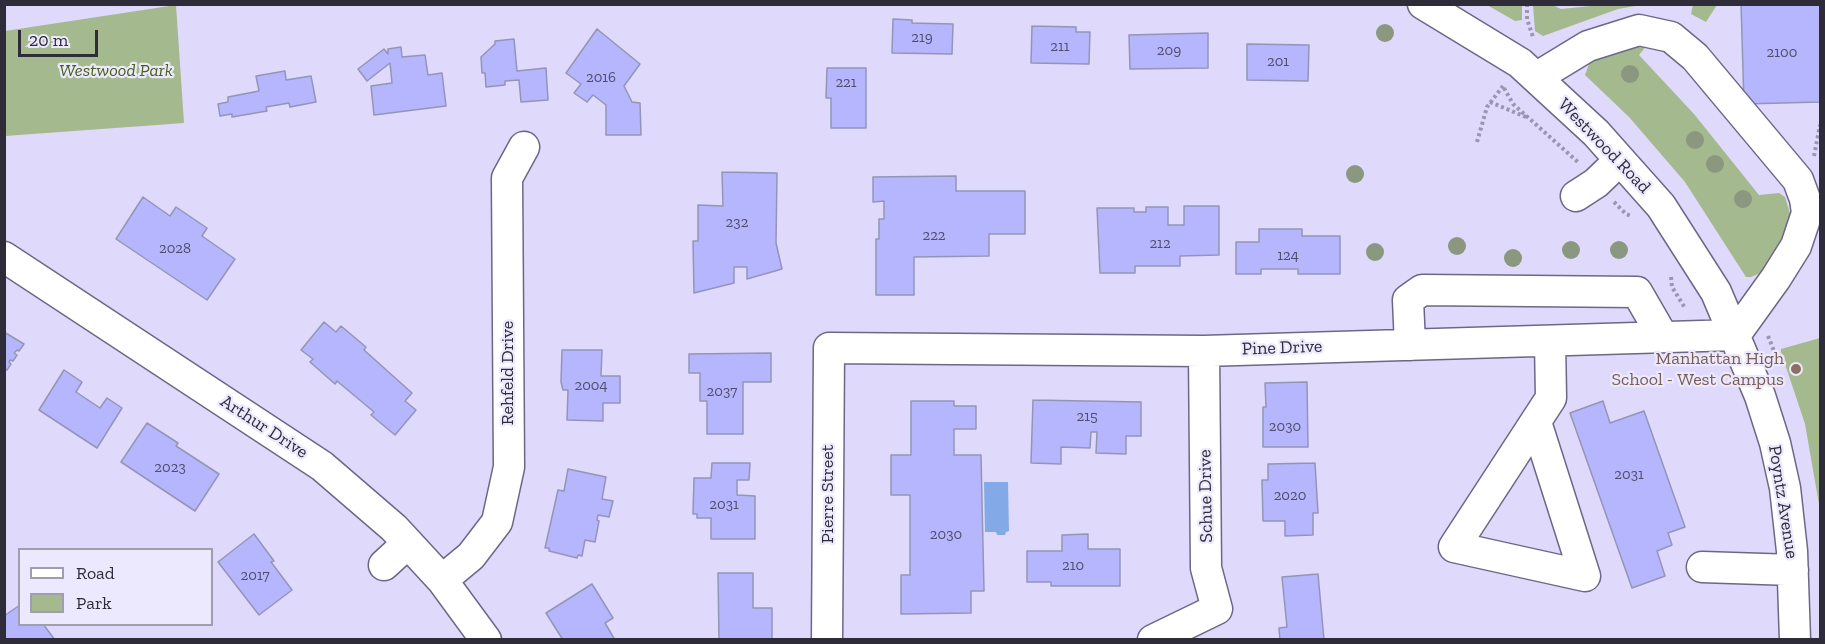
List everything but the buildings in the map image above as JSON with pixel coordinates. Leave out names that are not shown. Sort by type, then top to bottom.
[{"type":"street","name":"Westwood Road","points":[[1423,4],[1520,63],[1596,133],[1661,206],[1716,292],[1736,335]]},
{"type":"street","points":[[1537,77],[1588,46],[1639,30],[1671,37],[1695,57],[1798,180],[1805,199],[1806,213],[1796,246],[1736,335]]},
{"type":"street","name":"Rehfeld Drive","points":[[441,580],[471,556],[497,522],[509,467],[507,178],[524,147]]},
{"type":"street","points":[[1576,196],[1596,183],[1620,160]]},
{"type":"street","name":"Arthur Drive","points":[[4,258],[322,466],[394,528],[441,580],[486,639]]},
{"type":"street","points":[[1410,345],[1408,300],[1422,290],[1637,292],[1663,337]]},
{"type":"street","name":"Pine Drive","points":[[829,348],[1204,351],[1736,335]]},
{"type":"street","name":"Poyntz Avenue","points":[[1736,335],[1760,396],[1775,443],[1785,488],[1793,570],[1795,639]]},
{"type":"street","points":[[1536,422],[1585,576],[1454,547],[1551,398],[1550,341]]},
{"type":"street","name":"Pierre Street","points":[[827,639],[829,348]]},
{"type":"street","name":"Schue Drive","points":[[1153,639],[1217,609],[1206,568],[1204,351]]},
{"type":"street","points":[[384,565],[408,543]]},
{"type":"street","points":[[1702,567],[1793,570]]},
{"type":"path","points":[[1527,4],[1527,19],[1535,44]]},
{"type":"path","points":[[1477,142],[1487,106],[1503,86]]},
{"type":"path","points":[[1490,102],[1528,118]]},
{"type":"path","points":[[1813,159],[1821,125]]},
{"type":"green space","points":[[1693,4],[1717,5],[1706,22],[1691,14]]},
{"type":"green space","name":"Westwood Park","points":[[176,5],[184,123],[5,136],[5,31]]},
{"type":"green space","points":[[1487,5],[1522,5],[1522,20],[1515,21]]},
{"type":"green space","points":[[1533,5],[1552,5],[1561,9],[1601,5],[1641,5],[1618,9],[1543,36],[1535,31]]},
{"type":"green space","points":[[1635,45],[1647,45],[1639,55],[1694,114],[1759,195],[1779,193],[1785,197],[1792,220],[1786,238],[1769,264],[1758,274],[1746,277],[1685,182],[1629,117],[1585,75],[1589,64],[1598,58]]},
{"type":"green space","points":[[1820,338],[1820,510],[1805,424],[1781,349]]},
{"type":"water","points":[[984,482],[1008,482],[1009,531],[1005,535],[985,532]]},
{"type":"place","name":"Manhattan High School - West Campus","points":[[1796,369]]}]
